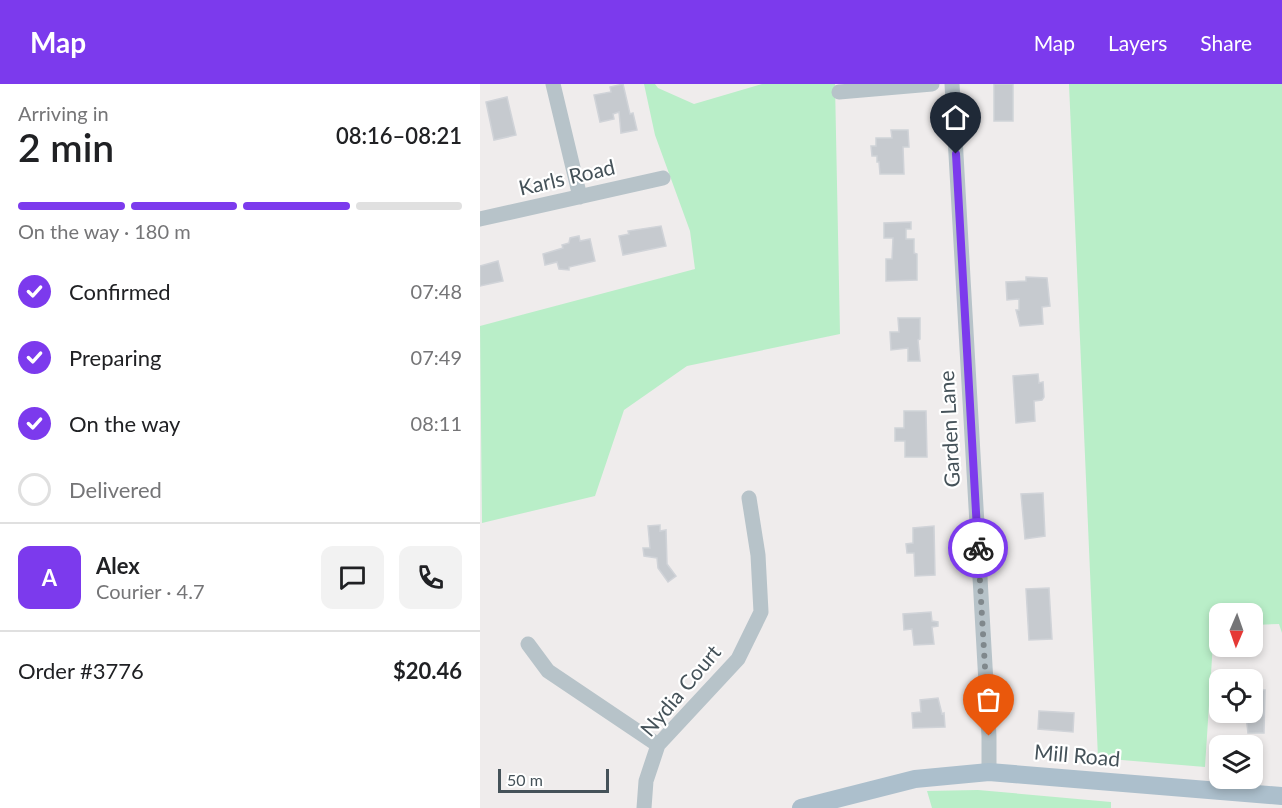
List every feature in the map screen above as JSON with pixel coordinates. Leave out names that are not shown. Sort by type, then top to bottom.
[{"type":"main road","name":"Mill Road","points":[[801,808],[915,779],[989,772],[1282,796]]},
{"type":"street","points":[[553,84],[580,197]]},
{"type":"street","points":[[839,92],[932,84]]},
{"type":"street","name":"Garden Lane","points":[[952,84],[989,772]]},
{"type":"street","name":"Karls Road","points":[[480,219],[663,178]]},
{"type":"street","name":"Nydia Court","points":[[644,808],[646,781],[658,745],[738,659],[761,612],[758,555],[749,498]]},
{"type":"street","points":[[528,644],[548,671],[658,745]]},
{"type":"green space","points":[[644,84],[655,84],[658,88],[694,104],[762,84],[835,84],[840,334],[687,366],[624,410],[595,496],[482,523],[480,326],[695,269],[690,231],[655,135]]},
{"type":"green space","points":[[1069,84],[1282,84],[1282,633],[1279,624],[1263,625],[1263,603],[1209,603],[1209,657],[1212,657],[1211,669],[1209,669],[1205,767],[1098,758]]},
{"type":"green space","points":[[978,790],[1111,802],[1111,808],[932,808],[927,791]]},
{"type":"building","points":[[623,84],[630,114],[633,113],[637,130],[621,133],[619,112],[613,114],[614,119],[600,122],[594,95],[611,92],[610,87]]},
{"type":"building","points":[[994,84],[1013,84],[1013,121],[994,121]]},
{"type":"building","points":[[507,97],[516,135],[494,140],[486,102]]},
{"type":"building","points":[[891,130],[908,130],[909,147],[903,147],[904,174],[880,174],[877,156],[872,156],[871,146],[876,146],[876,138],[892,138]]},
{"type":"building","points":[[911,222],[911,229],[906,229],[906,239],[914,239],[914,253],[917,254],[917,280],[886,281],[886,259],[892,259],[893,238],[884,238],[884,223]]},
{"type":"building","points":[[661,226],[666,246],[623,255],[619,236],[629,234],[628,231]]},
{"type":"building","points":[[579,236],[580,241],[590,239],[595,261],[569,267],[569,270],[559,269],[557,262],[545,265],[543,254],[563,248],[562,245],[569,243],[570,238]]},
{"type":"building","points":[[498,261],[503,281],[480,286],[480,266]]},
{"type":"building","points":[[1026,277],[1047,278],[1050,306],[1042,307],[1043,324],[1020,326],[1016,310],[1019,310],[1019,299],[1007,300],[1006,282],[1026,281]]},
{"type":"building","points":[[898,318],[920,318],[920,339],[918,340],[920,361],[908,361],[908,348],[891,350],[890,332],[899,332]]},
{"type":"building","points":[[1038,374],[1039,383],[1043,382],[1044,397],[1042,400],[1034,401],[1035,421],[1016,423],[1013,376]]},
{"type":"building","points":[[904,411],[926,411],[927,457],[905,457],[905,441],[895,441],[895,428],[904,428]]},
{"type":"building","points":[[1043,493],[1045,536],[1025,539],[1021,494]]},
{"type":"building","points":[[660,525],[660,531],[666,530],[667,564],[676,576],[668,582],[658,568],[657,558],[644,556],[643,548],[650,548],[648,526]]},
{"type":"building","points":[[934,526],[935,575],[915,576],[914,553],[907,553],[906,544],[913,543],[913,528]]},
{"type":"building","points":[[1049,588],[1052,639],[1029,640],[1026,589]]},
{"type":"building","points":[[931,612],[932,621],[938,622],[938,626],[932,627],[934,644],[914,645],[912,629],[904,630],[903,614]]},
{"type":"building","points":[[1263,690],[1265,690],[1264,733],[1248,733],[1247,723],[1263,723]]},
{"type":"building","points":[[938,698],[942,714],[944,713],[945,727],[913,728],[912,713],[921,712],[920,700]]},
{"type":"building","points":[[1039,711],[1074,713],[1073,732],[1038,729]]},
{"type":"way so far","points":[[978,548],[989,736]]},
{"type":"route","points":[[956,154],[978,548]]}]
